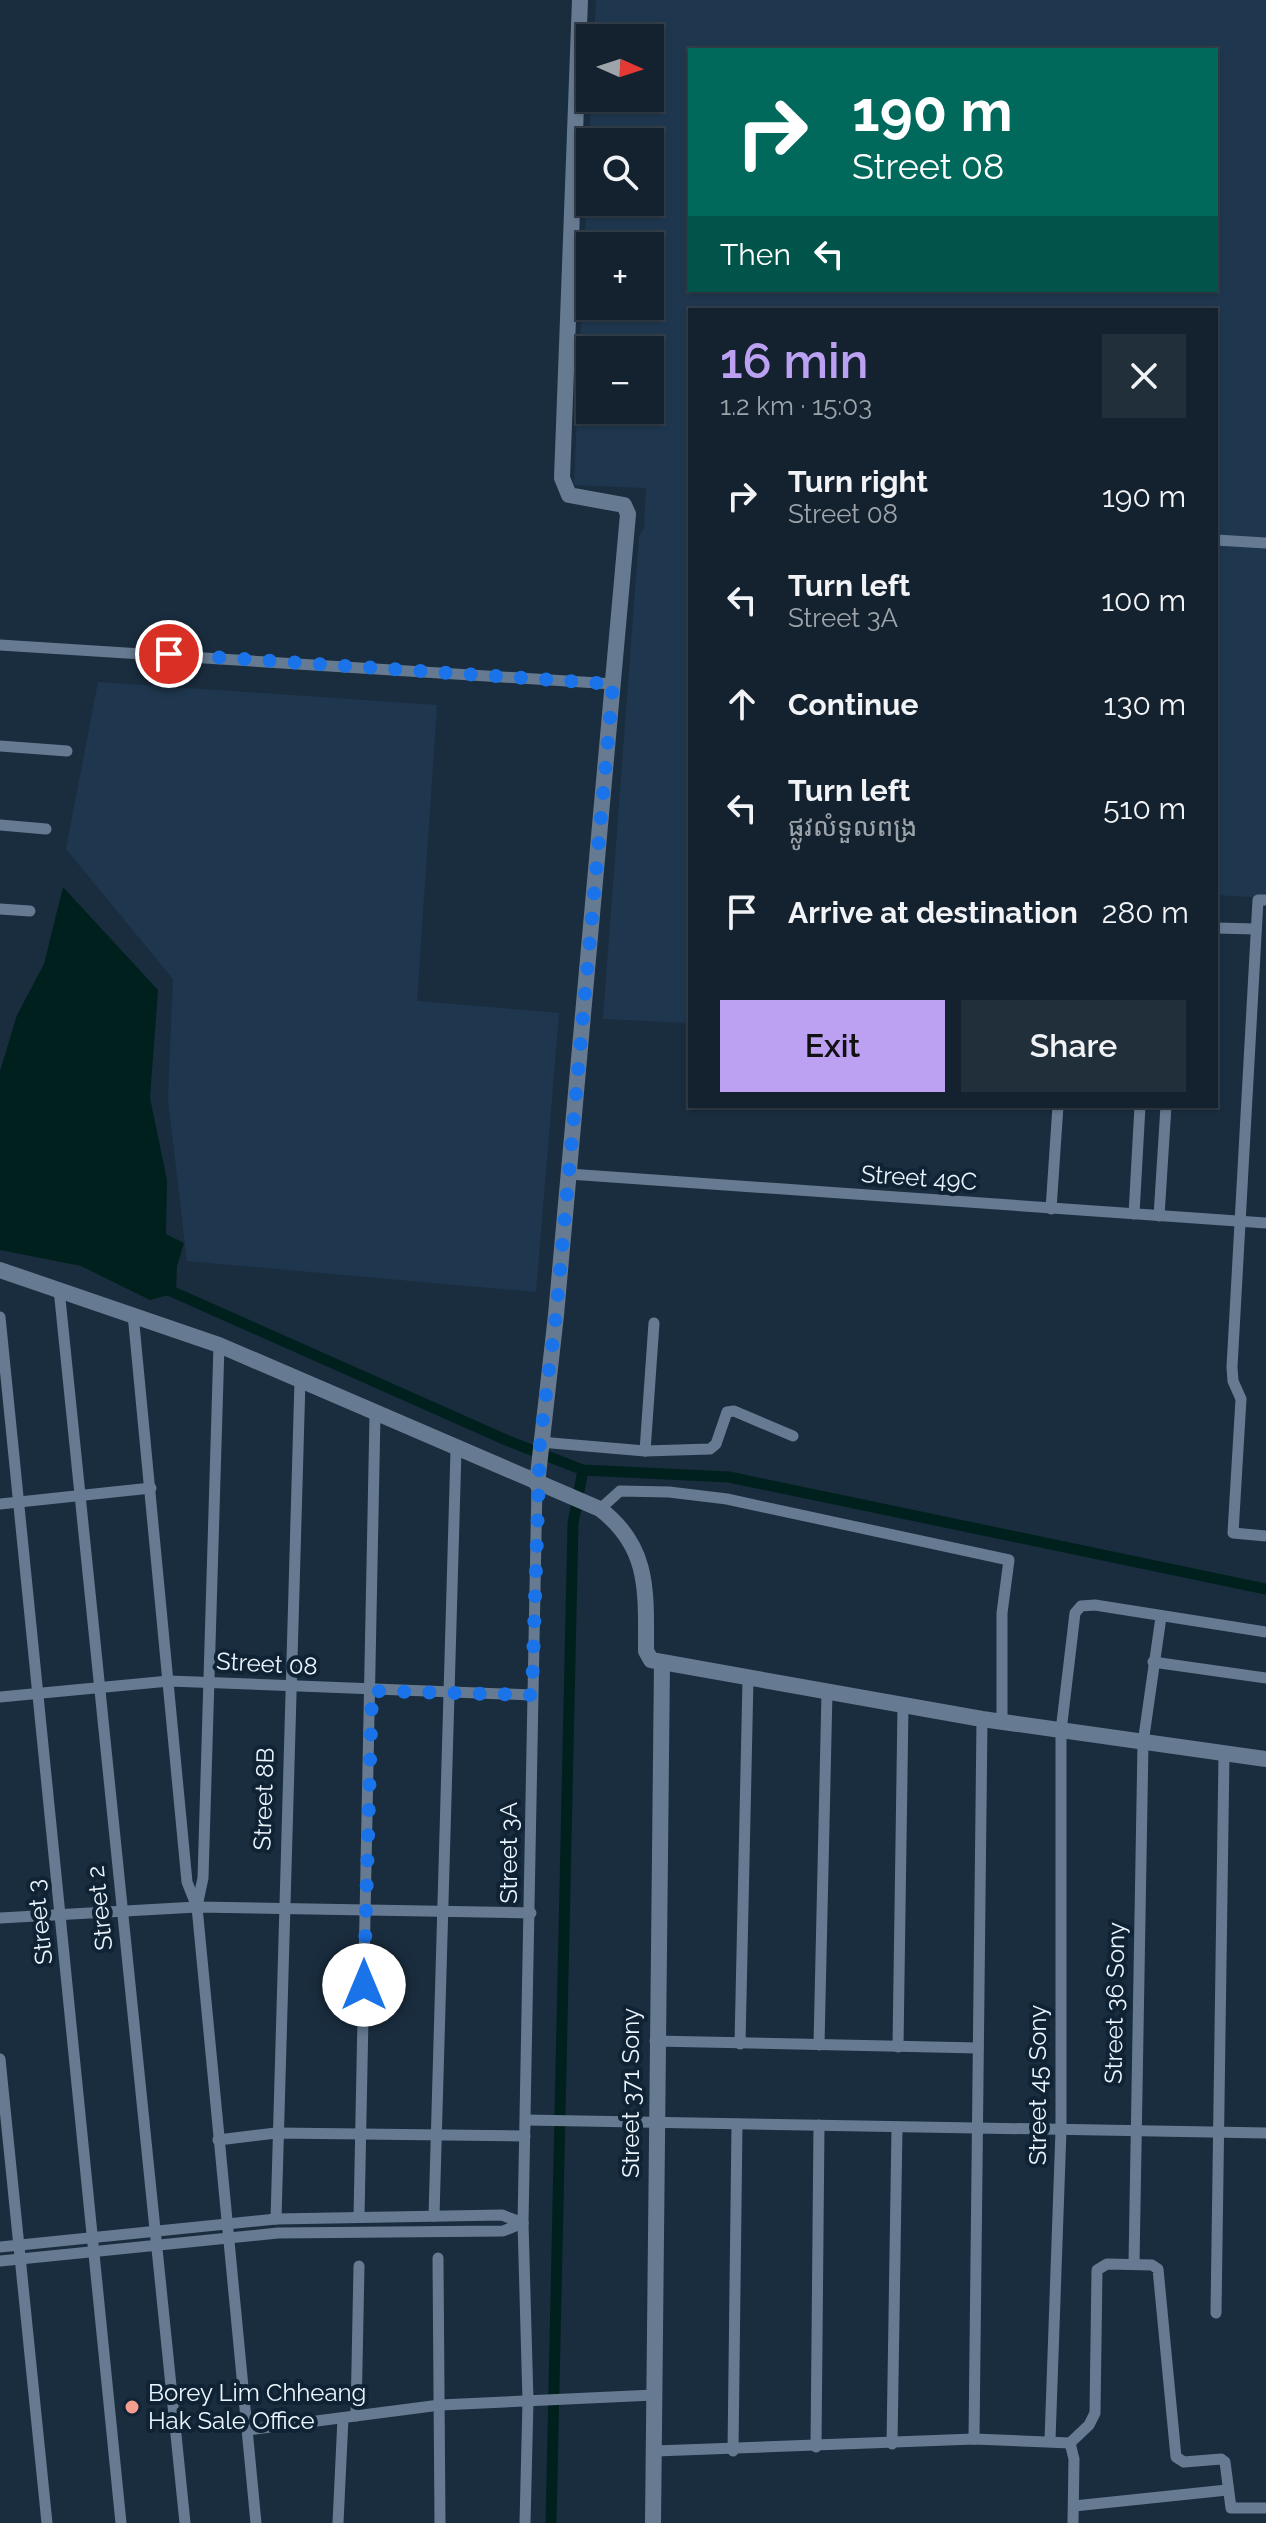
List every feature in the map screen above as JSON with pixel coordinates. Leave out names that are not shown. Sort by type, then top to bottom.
[{"type":"street","points":[[537,1484],[569,1174],[628,511],[624,505],[569,495],[561,469],[580,0]]},
{"type":"street","points":[[1218,540],[1266,543]]},
{"type":"street","points":[[0,645],[613,684]]},
{"type":"street","points":[[0,746],[67,751]]},
{"type":"street","points":[[0,825],[46,829]]},
{"type":"street","points":[[1266,900],[1258,900],[1232,1367],[1233,1381],[1241,1399],[1233,1533],[1266,1536]]},
{"type":"street","points":[[0,909],[30,911]]},
{"type":"street","points":[[1218,928],[1256,929]]},
{"type":"street","points":[[1051,1209],[1058,1108]]},
{"type":"street","points":[[1134,1214],[1140,1108]]},
{"type":"street","points":[[1159,1216],[1166,1108]]},
{"type":"street","name":"Street 49C","points":[[569,1174],[1266,1223]]},
{"type":"street","points":[[0,1270],[219,1345],[456,1450],[600,1509],[619,1523],[634,1545],[641,1563],[646,1651],[651,1660],[982,1719],[1266,1759]]},
{"type":"street","name":"Street 2","points":[[59,1289],[185,2523]]},
{"type":"street","points":[[133,1314],[187,1882],[197,1907],[256,2523]]},
{"type":"street","name":"Street 3","points":[[0,1317],[121,2523]]},
{"type":"street","points":[[645,1451],[654,1323]]},
{"type":"street","points":[[197,1907],[203,1878],[219,1345]]},
{"type":"street","name":"Street 8B","points":[[276,2219],[282,1907],[300,1380]]},
{"type":"street","points":[[539,1449],[710,1449],[716,1444],[727,1412],[734,1411],[793,1436]]},
{"type":"street","points":[[359,2217],[363,1910],[372,1691],[375,1415]]},
{"type":"street","points":[[424,2231],[429,2216],[437,2135],[456,1450]]},
{"type":"street","name":"Street 3A","points":[[525,2523],[528,2401],[523,2223],[537,1484]]},
{"type":"street","points":[[0,1504],[151,1488]]},
{"type":"street","points":[[600,1509],[620,1491],[669,1492],[727,1499],[1009,1560],[1002,1613],[1002,1722]]},
{"type":"street","name":"Street 45 Sony","points":[[1050,2440],[1061,2130],[1061,1731],[1075,1613],[1081,1606],[1095,1605],[1161,1617]]},
{"type":"street","points":[[1161,1617],[1266,1632]]},
{"type":"street","name":"Street 36 Sony","points":[[1134,2264],[1143,1743],[1161,1617]]},
{"type":"street","points":[[1153,1662],[1266,1678]]},
{"type":"street","name":"Street 371 Sony","points":[[653,2523],[655,2041],[662,1663]]},
{"type":"street","points":[[740,2044],[748,1679]]},
{"type":"street","name":"Street 08","points":[[0,1697],[169,1681],[532,1695]]},
{"type":"street","points":[[819,2045],[827,1692]]},
{"type":"street","points":[[898,2047],[903,1706]]},
{"type":"street","points":[[974,2439],[982,1719]]},
{"type":"street","points":[[1216,2313],[1224,1754]]},
{"type":"street","points":[[0,1918],[197,1907],[531,1913]]},
{"type":"street","points":[[655,2041],[978,2048]]},
{"type":"street","points":[[0,2059],[47,2523]]},
{"type":"street","points":[[526,2120],[1266,2133]]},
{"type":"street","points":[[733,2451],[737,2124]]},
{"type":"street","points":[[816,2447],[819,2125]]},
{"type":"street","points":[[892,2444],[897,2127]]},
{"type":"street","points":[[218,2140],[276,2133],[525,2136]]},
{"type":"street","points":[[0,2247],[297,2218],[502,2215],[523,2223]]},
{"type":"street","points":[[346,2217],[348,2232]]},
{"type":"street","points":[[297,2218],[297,2232]]},
{"type":"street","points":[[0,2261],[297,2232],[503,2231],[523,2223]]},
{"type":"street","points":[[438,2258],[440,2523]]},
{"type":"street","points":[[1070,2443],[1089,2425],[1095,2413],[1097,2270],[1107,2264],[1134,2264],[1158,2269],[1176,2457],[1184,2462],[1221,2459],[1225,2462],[1231,2508],[1266,2508]]},
{"type":"street","points":[[356,2416],[359,2266]]},
{"type":"street","points":[[247,2430],[440,2405],[654,2395]]},
{"type":"street","points":[[338,2523],[343,2418]]},
{"type":"street","points":[[655,2451],[733,2451],[974,2439],[1070,2443]]},
{"type":"street","points":[[1070,2443],[1074,2459],[1073,2523]]},
{"type":"street","points":[[1074,2506],[1227,2490]]},
{"type":"shaded area","points":[[596,0],[1266,0],[1266,898],[1218,895],[1218,308],[688,308],[688,1023],[603,1019],[639,537],[644,528],[646,488],[574,485],[577,424],[664,424],[664,336],[581,336],[581,320],[664,320],[664,232],[585,232],[586,216],[664,216],[664,128],[590,128],[590,112],[664,112],[664,24],[595,24]]},
{"type":"shaded area","points":[[98,682],[437,705],[417,1001],[559,1013],[536,1292],[187,1261],[168,1099],[173,979],[66,849]]},
{"type":"shaded area","points":[[63,887],[158,990],[150,1098],[167,1180],[166,1234],[184,1243],[177,1266],[176,1293],[150,1300],[81,1266],[0,1250],[0,1071],[17,1015],[44,964]]},
{"type":"waterway","points":[[164,1288],[506,1440],[583,1470],[729,1477],[1266,1589]]},
{"type":"waterway","points":[[551,2523],[573,1523],[583,1470]]},
{"type":"place","name":"Borey Lim Chheang Hak Sale Office","points":[[132,2407]]},
{"type":"route","points":[[169,654],[613,684],[556,1315],[540,1442],[532,1695],[372,1691],[363,1910],[364,1985]]}]
